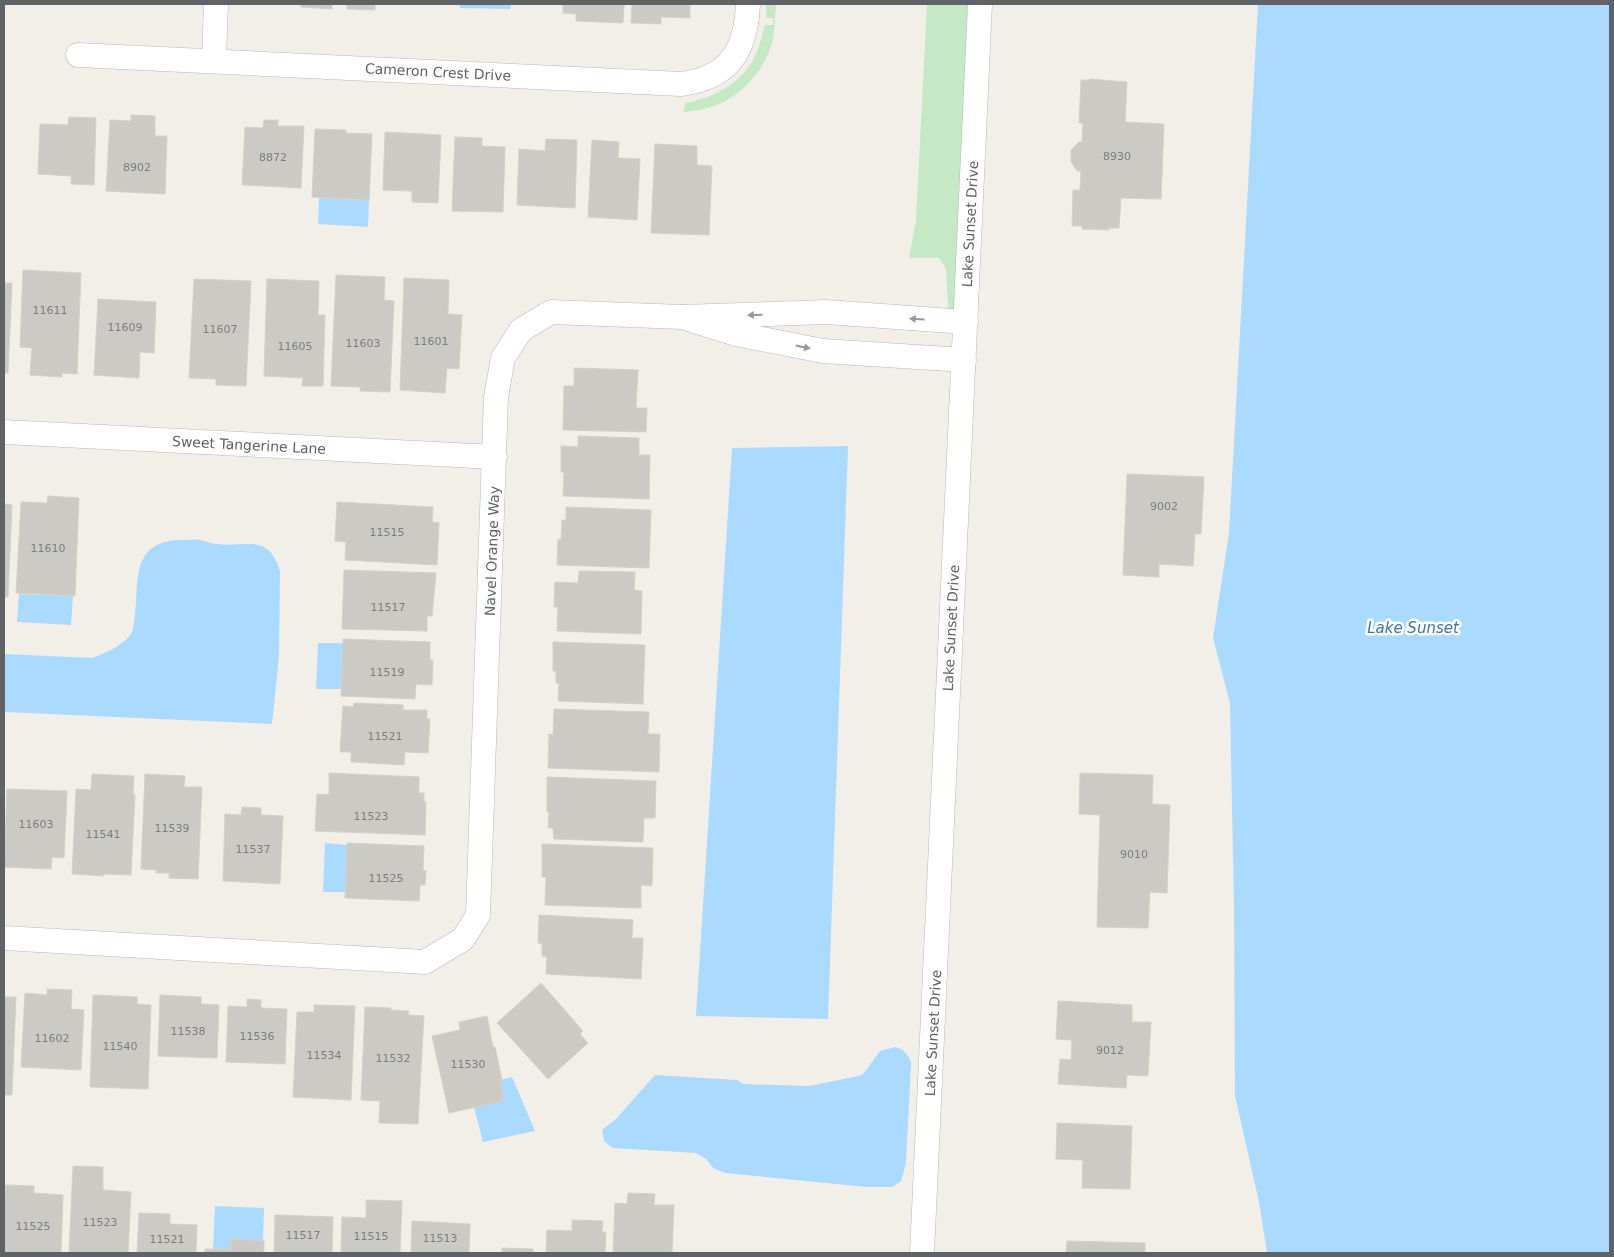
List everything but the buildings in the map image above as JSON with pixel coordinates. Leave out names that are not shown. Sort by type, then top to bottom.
[{"type":"street","points":[[214,60],[216,4]]},
{"type":"street","name":"Cameron Crest Drive","points":[[78,54],[681,84],[697,82],[711,77],[723,69],[734,57],[743,41],[747,25],[748,4]]},
{"type":"street","name":"Lake Sunset Drive","points":[[922,1253],[980,4]]},
{"type":"street","name":"Navel Orange Way","points":[[4,938],[425,962],[463,940],[478,915],[496,397],[503,358],[521,330],[551,312],[682,317]]},
{"type":"street","points":[[682,317],[826,312],[966,322]]},
{"type":"street","points":[[682,317],[736,334],[823,351],[964,360]]},
{"type":"street","name":"Sweet Tangerine Lane","points":[[4,432],[495,457]]},
{"type":"green space","points":[[766,4],[776,4],[774,33],[769,53],[758,71],[744,88],[726,101],[709,108],[683,112],[686,103],[717,93],[743,74],[755,56],[765,25],[773,25],[773,18],[766,18]]},
{"type":"green space","points":[[927,4],[968,4],[964,126],[953,331],[943,329],[948,306],[946,269],[939,258],[909,258],[916,220]]},
{"type":"water","points":[[459,4],[511,4],[510,9],[460,8]]},
{"type":"water","name":"Lake Sunset","points":[[1258,4],[1610,4],[1610,1253],[1267,1253],[1259,1202],[1235,1096],[1230,703],[1213,638],[1229,533]]},
{"type":"water","points":[[319,198],[369,200],[368,227],[318,224]]},
{"type":"water","points":[[848,446],[828,1019],[696,1016],[732,448]]},
{"type":"water","points":[[172,540],[199,540],[214,544],[255,544],[263,546],[275,559],[280,571],[279,656],[272,724],[4,712],[4,654],[92,658],[118,646],[133,630],[139,572],[147,554],[154,547]]},
{"type":"water","points":[[19,594],[73,596],[71,625],[17,622]]},
{"type":"water","points":[[318,643],[343,643],[341,689],[316,689]]},
{"type":"water","points":[[325,843],[347,845],[345,892],[323,892]]},
{"type":"water","points":[[895,1047],[905,1052],[911,1063],[906,1163],[901,1181],[892,1187],[867,1187],[725,1173],[713,1168],[706,1159],[696,1153],[613,1148],[604,1141],[602,1130],[616,1119],[655,1075],[737,1080],[743,1084],[809,1086],[859,1076],[864,1073],[880,1051]]},
{"type":"water","points":[[512,1077],[535,1131],[483,1142],[474,1107],[504,1101],[500,1080]]},
{"type":"water","points":[[215,1206],[264,1208],[263,1241],[232,1239],[231,1250],[213,1249]]}]
